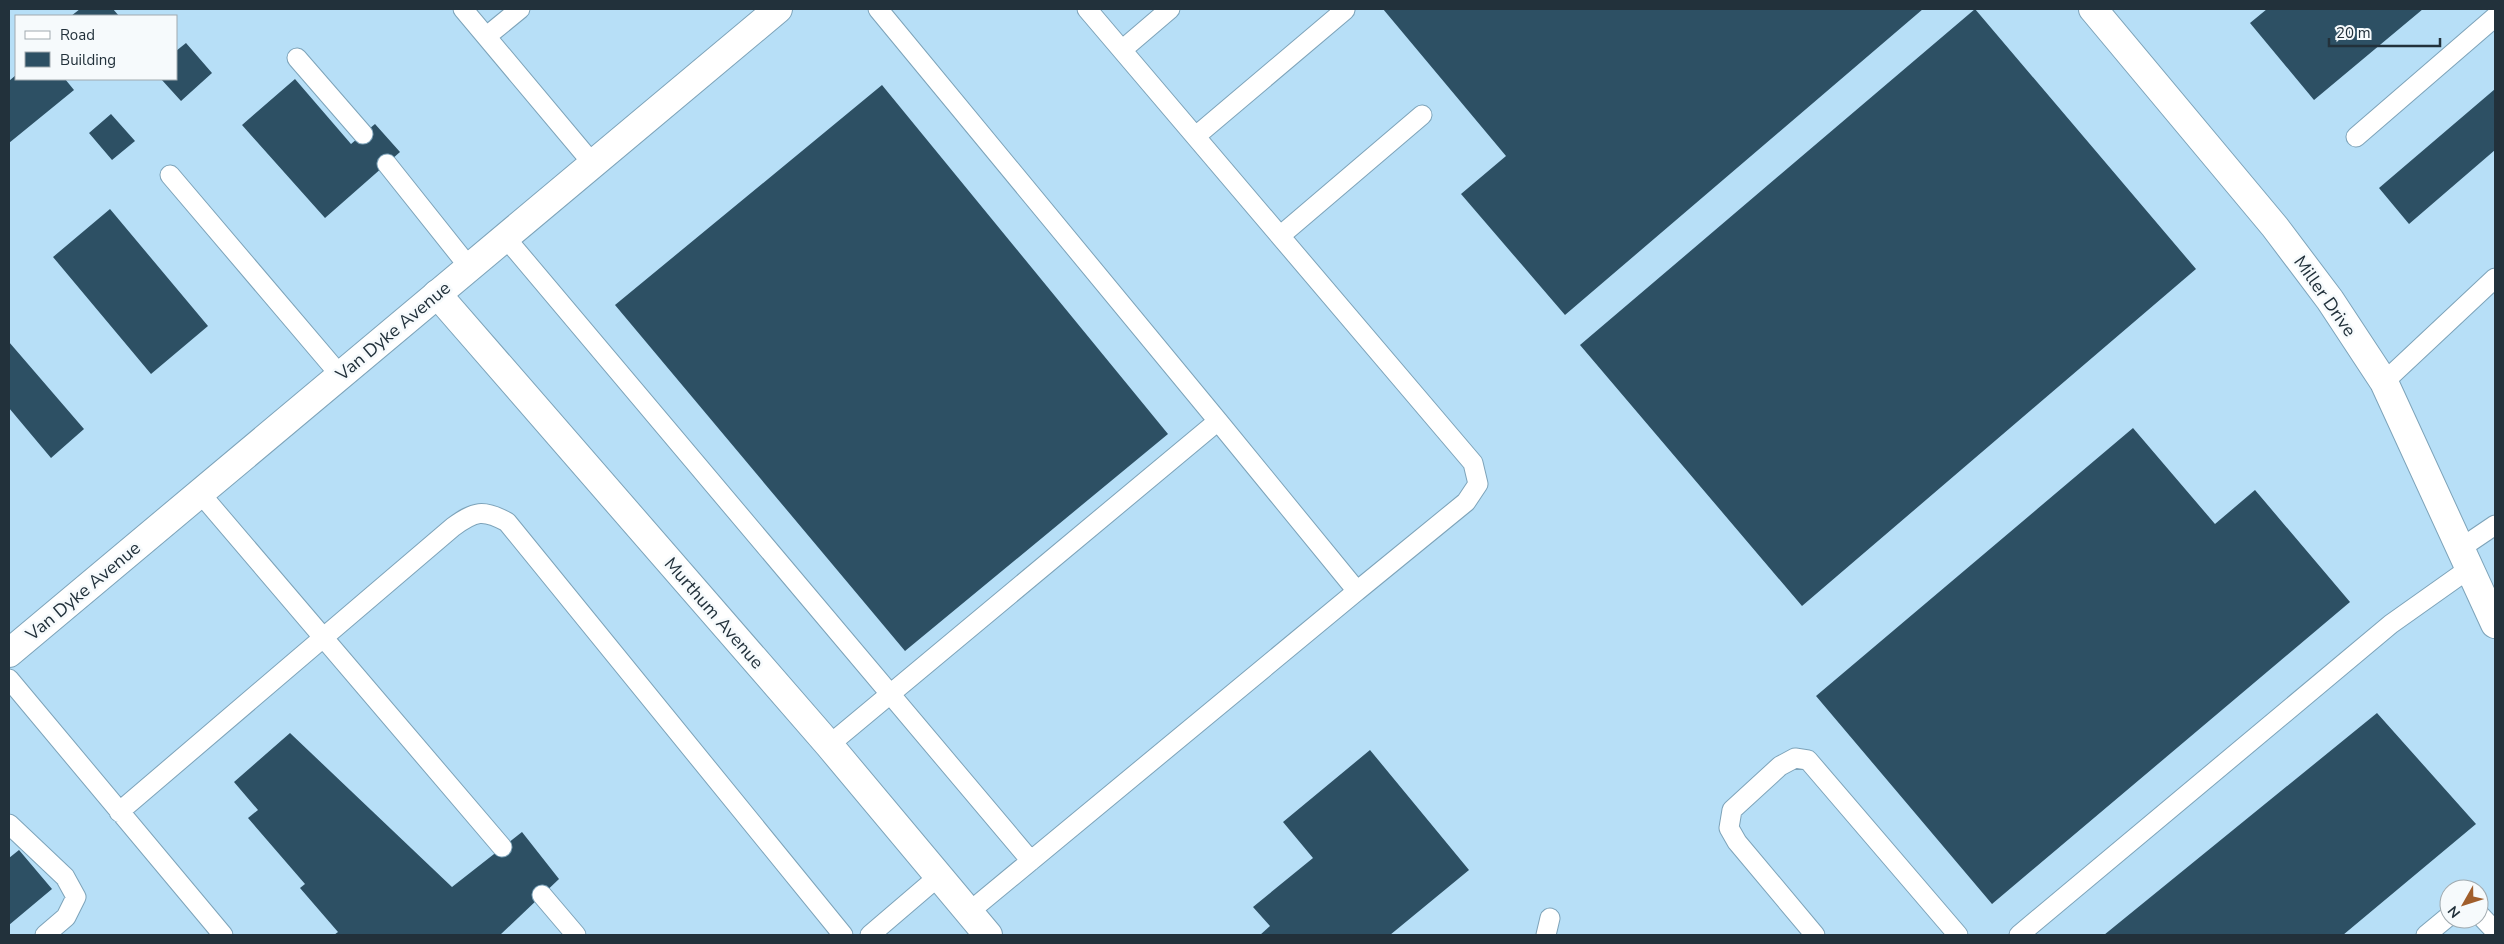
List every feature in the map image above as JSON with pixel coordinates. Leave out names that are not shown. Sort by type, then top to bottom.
[{"type":"street","name":"Van Dyke Avenue","points":[[9,653],[778,9]]},
{"type":"street","name":"Miller Drive","points":[[2093,9],[2275,227],[2330,300],[2384,382],[2495,624]]},
{"type":"street","name":"Murthum Avenue","points":[[436,294],[829,745],[988,935]]},
{"type":"lane","points":[[463,9],[593,164]]},
{"type":"lane","points":[[487,36],[520,9]]},
{"type":"lane","points":[[878,9],[1357,590]]},
{"type":"lane","points":[[969,912],[1466,502],[1478,484],[1473,463],[1087,9]]},
{"type":"lane","points":[[1122,50],[1170,9]]},
{"type":"lane","points":[[1196,136],[1345,10]]},
{"type":"lane","points":[[2356,137],[2495,17]]},
{"type":"lane","points":[[297,58],[363,134]]},
{"type":"lane","points":[[1280,236],[1422,115]]},
{"type":"lane","points":[[387,164],[469,267]]},
{"type":"lane","points":[[170,175],[340,375]]},
{"type":"lane","points":[[505,237],[562,307],[891,693],[1031,861]]},
{"type":"lane","points":[[2384,382],[2495,278]]},
{"type":"lane","points":[[829,745],[1218,421]]},
{"type":"lane","points":[[200,493],[502,847]]},
{"type":"lane","points":[[119,812],[471,514],[490,513],[507,522],[843,935]]},
{"type":"lane","points":[[2019,935],[2391,624],[2466,558],[2495,526]]},
{"type":"lane","points":[[9,679],[223,935]]},
{"type":"lane","points":[[1815,935],[1737,842],[1729,828],[1732,810],[1780,766],[1795,758],[1808,760],[1958,935]]},
{"type":"lane","points":[[9,824],[65,877],[76,897],[66,917],[45,935]]},
{"type":"lane","points":[[870,935],[939,876]]},
{"type":"lane","points":[[542,895],[576,935]]},
{"type":"lane","points":[[2426,935],[2439,924]]},
{"type":"building","points":[[80,9],[113,9],[118,15],[72,15]]},
{"type":"building","points":[[1383,9],[1923,9],[1565,315],[1461,194],[1506,156]]},
{"type":"building","points":[[1975,9],[2196,269],[1802,606],[1580,345]]},
{"type":"building","points":[[2267,9],[2423,9],[2314,100],[2250,23]]},
{"type":"building","points":[[186,43],[212,73],[181,101],[162,80],[178,80],[178,49]]},
{"type":"building","points":[[15,76],[15,80],[66,80],[74,90],[9,143],[9,81]]},
{"type":"building","points":[[295,79],[351,144],[375,124],[400,152],[325,218],[242,125]]},
{"type":"building","points":[[882,85],[1168,434],[905,651],[615,305]]},
{"type":"building","points":[[2495,89],[2495,150],[2409,224],[2379,188]]},
{"type":"building","points":[[111,114],[135,141],[112,160],[89,133]]},
{"type":"building","points":[[110,209],[208,326],[151,374],[53,257]]},
{"type":"building","points":[[9,342],[84,429],[51,458],[9,408]]},
{"type":"building","points":[[2133,428],[2215,524],[2255,490],[2350,602],[1992,904],[1816,696]]},
{"type":"building","points":[[2377,713],[2476,824],[2343,935],[2104,935]]},
{"type":"building","points":[[290,733],[452,887],[522,832],[559,879],[500,935],[334,935],[338,932],[300,888],[305,884],[248,818],[258,810],[234,782]]},
{"type":"building","points":[[1370,750],[1469,870],[1390,935],[1260,935],[1270,926],[1253,907],[1313,858],[1283,822]]},
{"type":"building","points":[[19,850],[52,889],[9,925],[9,858]]}]
